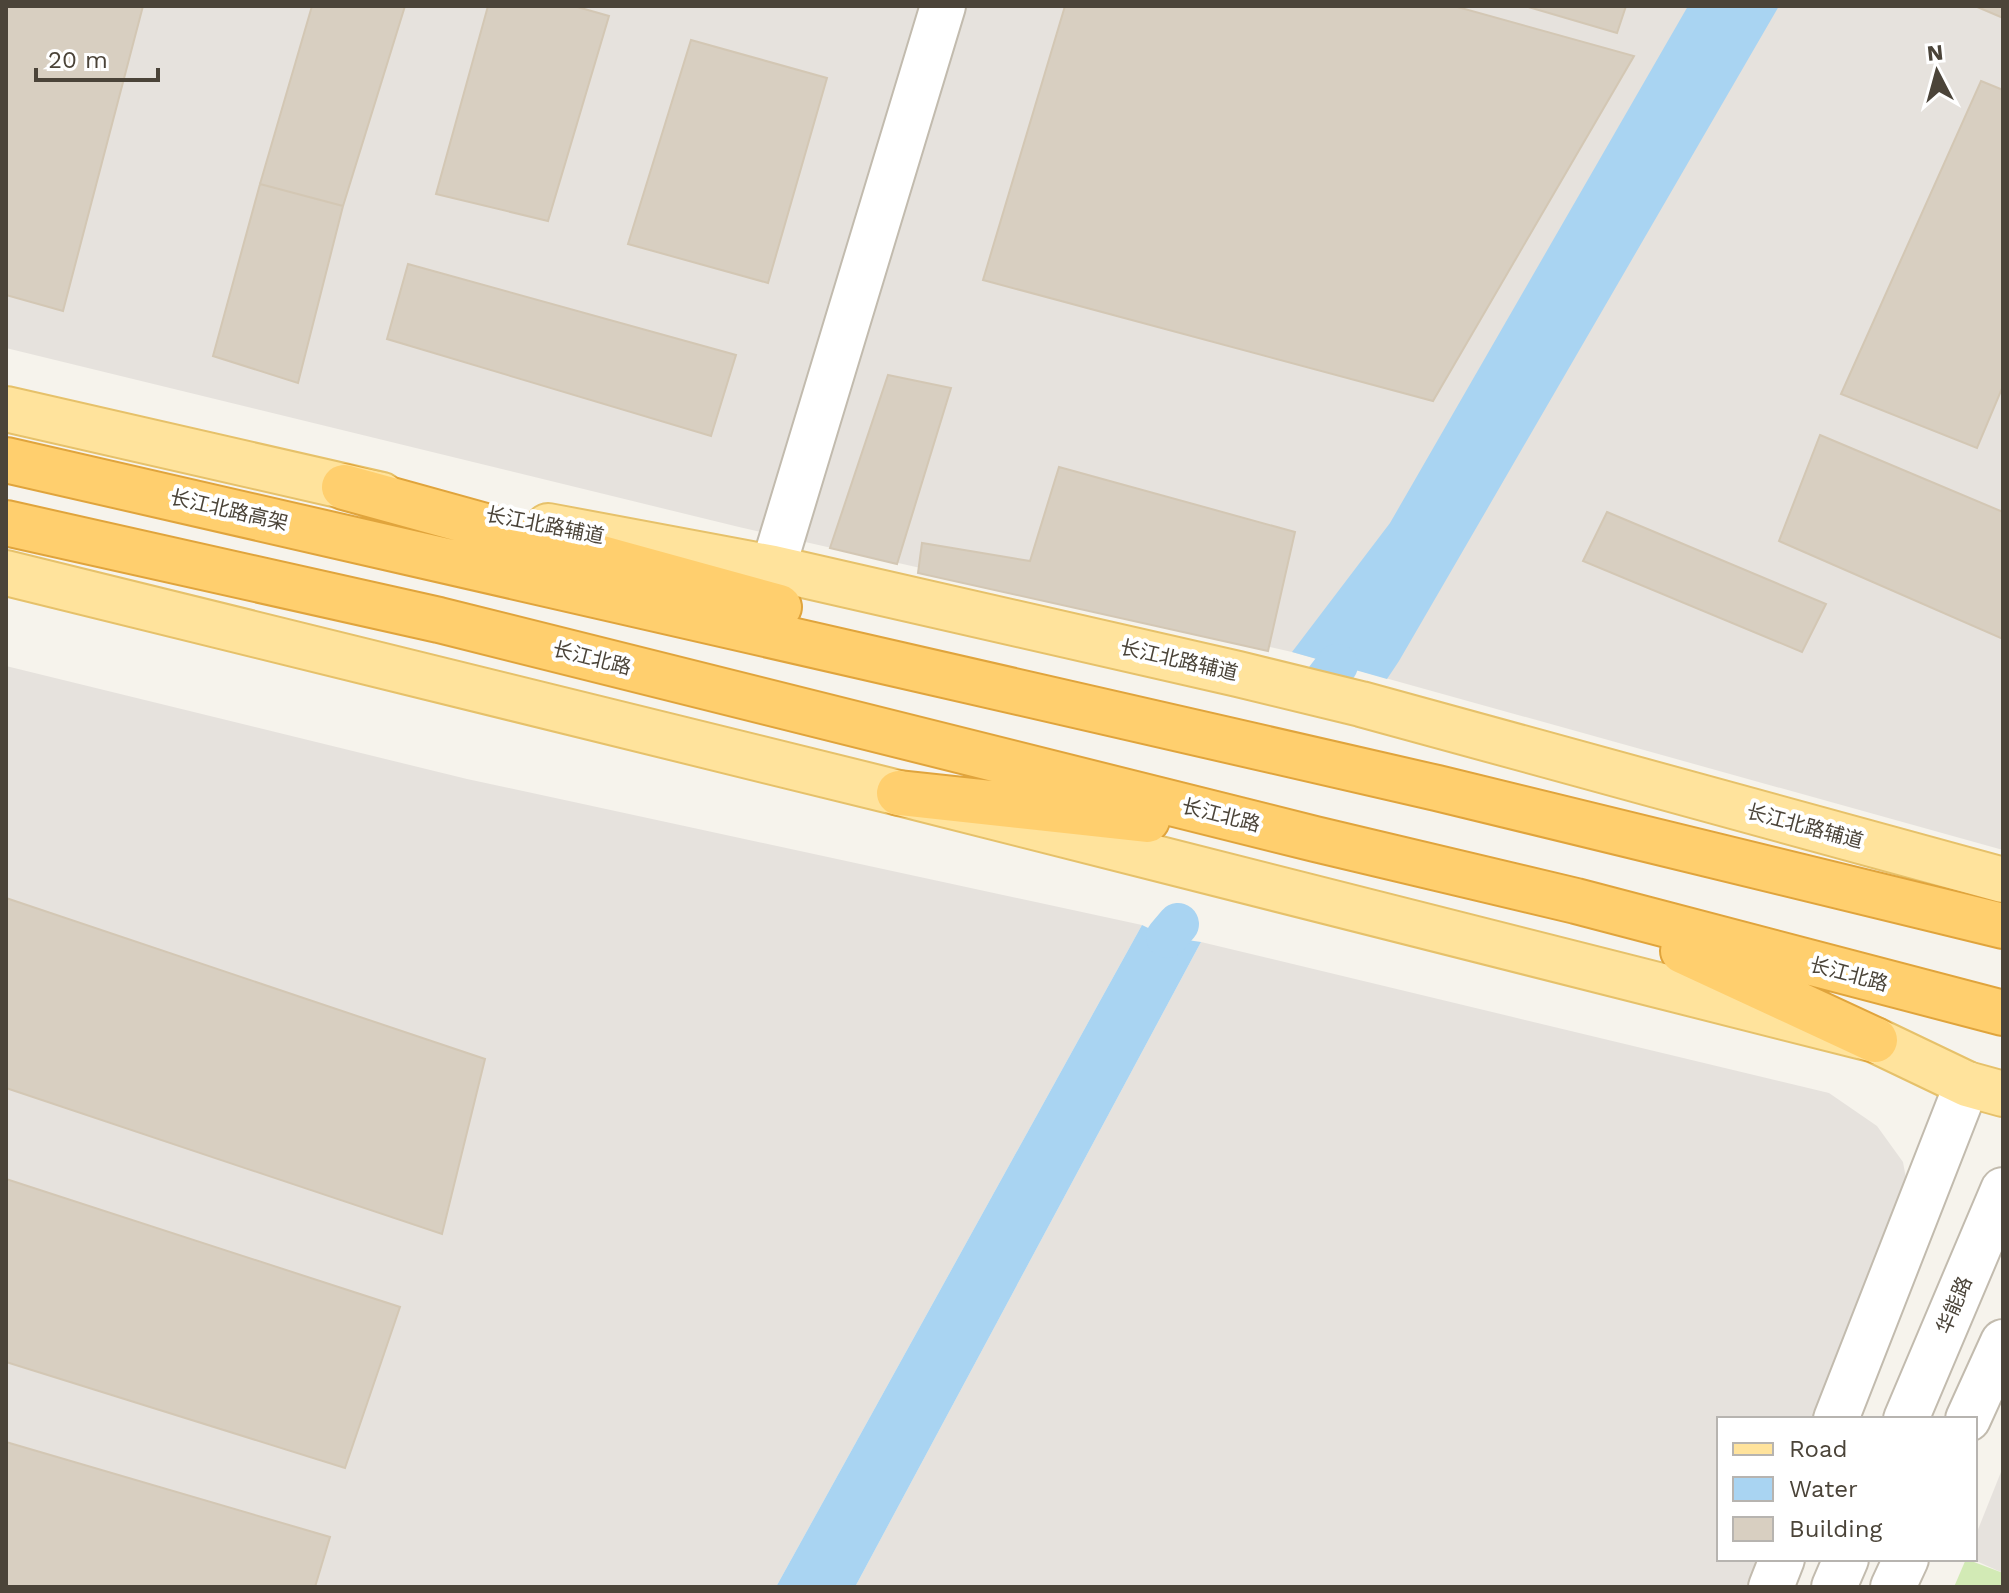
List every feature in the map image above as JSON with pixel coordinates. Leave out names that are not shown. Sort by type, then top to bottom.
[{"type":"highway","name":"长江北路高架","points":[[6,460],[1437,788]]},
{"type":"highway","points":[[344,487],[1437,788],[2003,926]]},
{"type":"highway","name":"长江北路","points":[[6,523],[439,620],[1315,839],[1576,901],[2003,1013]]},
{"type":"highway","points":[[899,793],[1315,839]]},
{"type":"highway","points":[[1576,901],[1875,1040]]},
{"type":"main road","points":[[6,409],[344,487]]},
{"type":"main road","name":"长江北路辅道","points":[[344,487],[773,568],[1361,704],[2003,880]]},
{"type":"main road","points":[[6,573],[899,793],[1875,1040],[1985,1089]]},
{"type":"street","points":[[773,568],[943,6]]},
{"type":"street","points":[[1837,1417],[1985,1089]]},
{"type":"street","name":"华能路","points":[[1907,1417],[2003,1190]]},
{"type":"street","points":[[1969,1417],[2003,1342]]},
{"type":"street","points":[[1771,1587],[1781,1561]]},
{"type":"street","points":[[1834,1587],[1845,1561]]},
{"type":"street","points":[[1893,1587],[1905,1561]]},
{"type":"shaded area","points":[[6,6],[2003,6],[2003,850],[1292,652],[739,527],[6,348]]},
{"type":"shaded area","points":[[6,666],[467,779],[1142,925],[776,1587],[6,1587]]},
{"type":"shaded area","points":[[1201,942],[1829,1093],[1877,1126],[1903,1162],[1909,1195],[1817,1417],[1717,1417],[1717,1561],[1757,1561],[1746,1587],[855,1587]]},
{"type":"shaded area","points":[[2003,1467],[2003,1573],[1976,1561],[1977,1532]]},
{"type":"green space","points":[[1965,1561],[2003,1573],[2003,1587],[1954,1587]]},
{"type":"water","points":[[1688,6],[1779,6],[1399,661],[1387,679],[1292,652],[1390,523]]},
{"type":"water","points":[[1142,925],[1167,937],[1201,942],[855,1587],[776,1587]]},
{"type":"building","points":[[6,6],[143,6],[63,311],[6,295]]},
{"type":"building","points":[[312,6],[405,6],[343,206],[260,184]]},
{"type":"building","points":[[488,6],[574,6],[609,16],[548,221],[436,194]]},
{"type":"building","points":[[1065,6],[1454,6],[1634,56],[1433,401],[983,280]]},
{"type":"building","points":[[1525,6],[1626,6],[1617,33]]},
{"type":"building","points":[[1975,6],[2003,6],[2003,18]]},
{"type":"building","points":[[691,40],[827,78],[768,283],[628,244]]},
{"type":"building","points":[[1981,81],[2003,90],[2003,386],[1977,448],[1841,394]]},
{"type":"building","points":[[260,184],[343,206],[298,383],[213,356]]},
{"type":"building","points":[[408,264],[736,355],[711,436],[387,339]]},
{"type":"building","points":[[888,375],[951,388],[897,564],[830,548]]},
{"type":"building","points":[[1820,435],[2003,512],[2003,639],[1779,541]]},
{"type":"building","points":[[1059,467],[1295,532],[1268,651],[918,573],[922,543],[1030,561]]},
{"type":"building","points":[[1607,512],[1826,604],[1802,652],[1583,561]]},
{"type":"building","points":[[6,898],[485,1059],[442,1234],[6,1088]]},
{"type":"building","points":[[6,1179],[400,1307],[345,1468],[6,1362]]},
{"type":"building","points":[[6,1442],[330,1537],[315,1587],[6,1587]]},
{"type":"waterway","points":[[1324,682],[1337,665]]},
{"type":"waterway","points":[[1167,937],[1178,924]]}]
